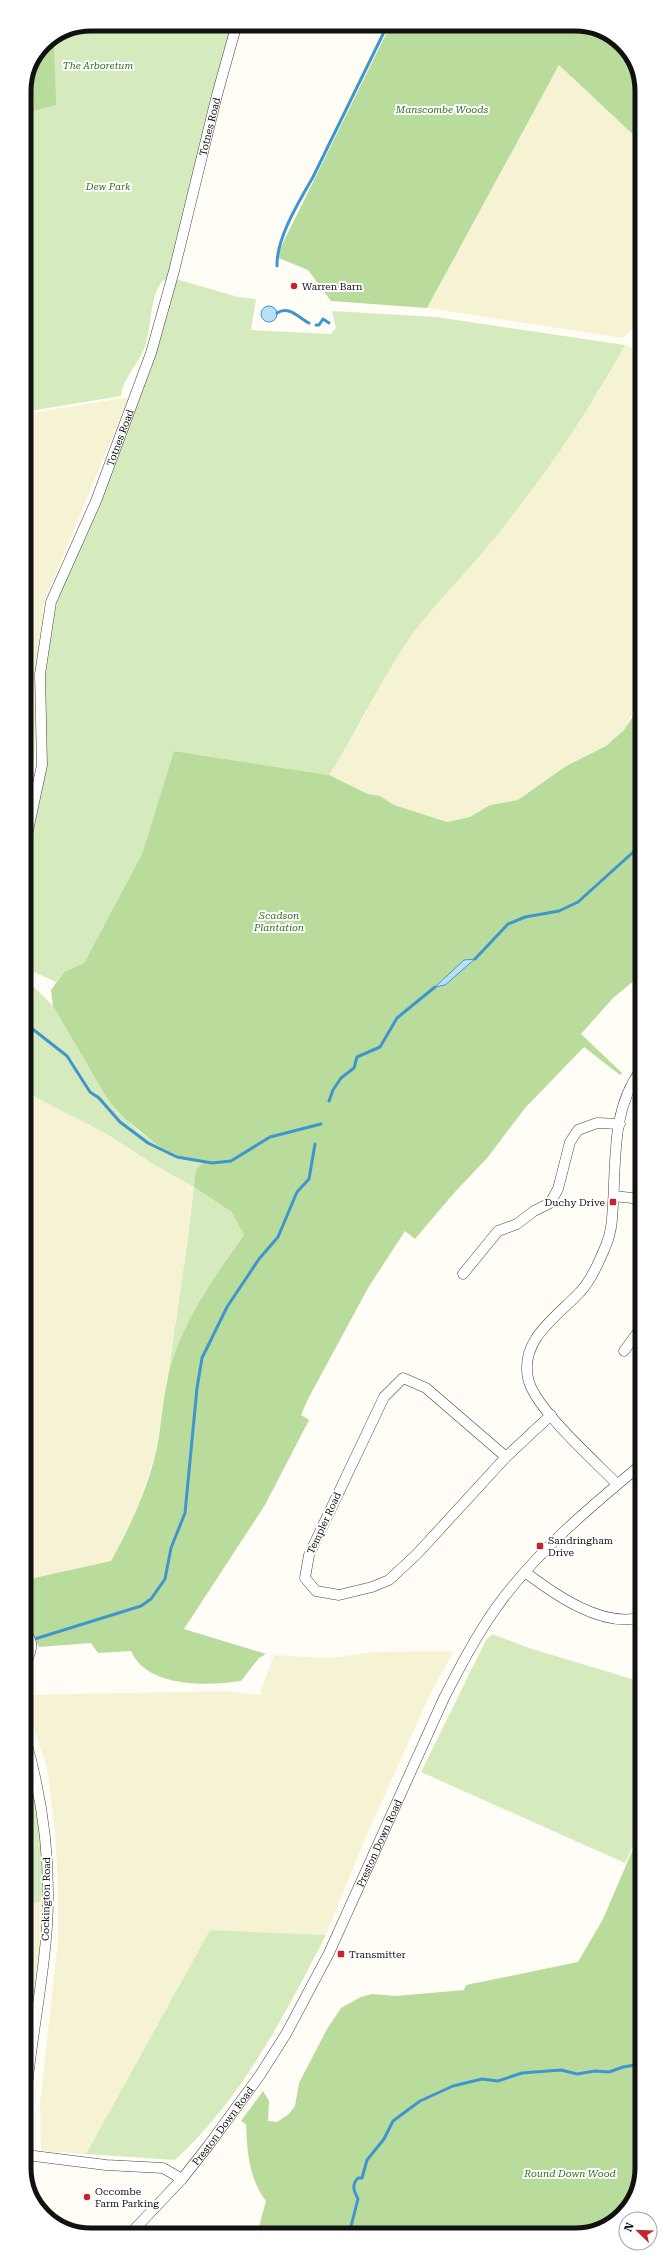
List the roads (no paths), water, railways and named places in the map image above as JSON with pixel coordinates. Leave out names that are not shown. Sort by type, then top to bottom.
[{"type":"street","name":"Totnes Road","points":[[31,816],[42,765],[40,674],[51,602],[96,501],[151,353],[174,271],[217,94],[235,31]]},
{"type":"street","points":[[617,1484],[540,1402],[528,1379],[527,1358],[535,1340],[545,1325],[581,1291],[595,1266],[612,1228],[616,1148],[625,1097],[635,1078]]},
{"type":"street","points":[[463,1274],[498,1231],[517,1224],[534,1211],[550,1203],[558,1189],[570,1142],[578,1130],[597,1123],[620,1124]]},
{"type":"street","points":[[614,1196],[635,1198]]},
{"type":"street","points":[[624,1351],[635,1337]]},
{"type":"street","name":"Templer Road","points":[[506,1457],[426,1388],[403,1378],[384,1397],[308,1555],[305,1578],[316,1591],[339,1595],[372,1587],[389,1580],[417,1554],[506,1457],[551,1415]]},
{"type":"street","name":"Preston Down Road","points":[[136,2228],[182,2179],[226,2122],[260,2075],[306,2000],[336,1938],[444,1698],[496,1607],[545,1550],[617,1484],[635,1470]]},
{"type":"street","points":[[525,1572],[558,1597],[597,1614],[619,1619],[635,1618]]},
{"type":"street","name":"Cockington Road","points":[[31,1758],[42,1809],[46,1847],[47,1902],[44,1955],[31,2046]]},
{"type":"street","points":[[31,2158],[163,2168],[182,2179]]},
{"type":"water","points":[[269,306],[275,308],[277,314],[275,320],[269,322],[263,320],[261,314],[263,308]]},
{"type":"water","points":[[475,959],[445,985],[435,987],[464,960]]},
{"type":"waterway","points":[[277,266],[280,244],[290,220],[313,177],[385,31]]},
{"type":"waterway","points":[[277,313],[286,310],[290,311],[309,323]]},
{"type":"waterway","points":[[316,325],[319,325],[323,319],[329,323]]},
{"type":"waterway","points":[[475,959],[508,924],[525,917],[559,911],[578,902],[635,850]]},
{"type":"waterway","points":[[329,1101],[333,1090],[341,1078],[354,1068],[357,1057],[380,1047],[397,1018],[435,987]]},
{"type":"waterway","points":[[31,1028],[67,1056],[90,1092],[99,1098],[120,1122],[148,1143],[177,1157],[212,1163],[231,1161],[270,1137],[321,1124]]},
{"type":"waterway","points":[[31,1640],[141,1606],[151,1599],[165,1579],[171,1548],[185,1513],[197,1388],[202,1358],[227,1307],[259,1259],[278,1237],[297,1192],[309,1179],[315,1144]]},
{"type":"waterway","points":[[351,2228],[358,2199],[355,2193],[354,2183],[358,2178],[362,2178],[367,2160],[384,2139],[393,2121],[420,2101],[453,2086],[482,2079],[498,2081],[522,2073],[561,2070],[577,2074],[595,2071],[609,2072],[635,2065]]},
{"type":"place","name":"Warren Barn","points":[[294,286]]},
{"type":"place","name":"Duchy Drive","points":[[613,1202]]},
{"type":"place","name":"Sandringham Drive","points":[[540,1546]]},
{"type":"place","name":"Transmitter","points":[[341,1954]]},
{"type":"place","name":"Occombe Farm Parking","points":[[87,2197]]},
{"type":"park label","name":"The Arboretum","points":[[98,65]]},
{"type":"park label","name":"Manscombe Woods","points":[[442,109]]},
{"type":"park label","name":"Dew Park","points":[[108,186]]},
{"type":"park label","name":"Scadson Plantation","points":[[279,920]]},
{"type":"park label","name":"Round Down Wood","points":[[570,2173]]}]
